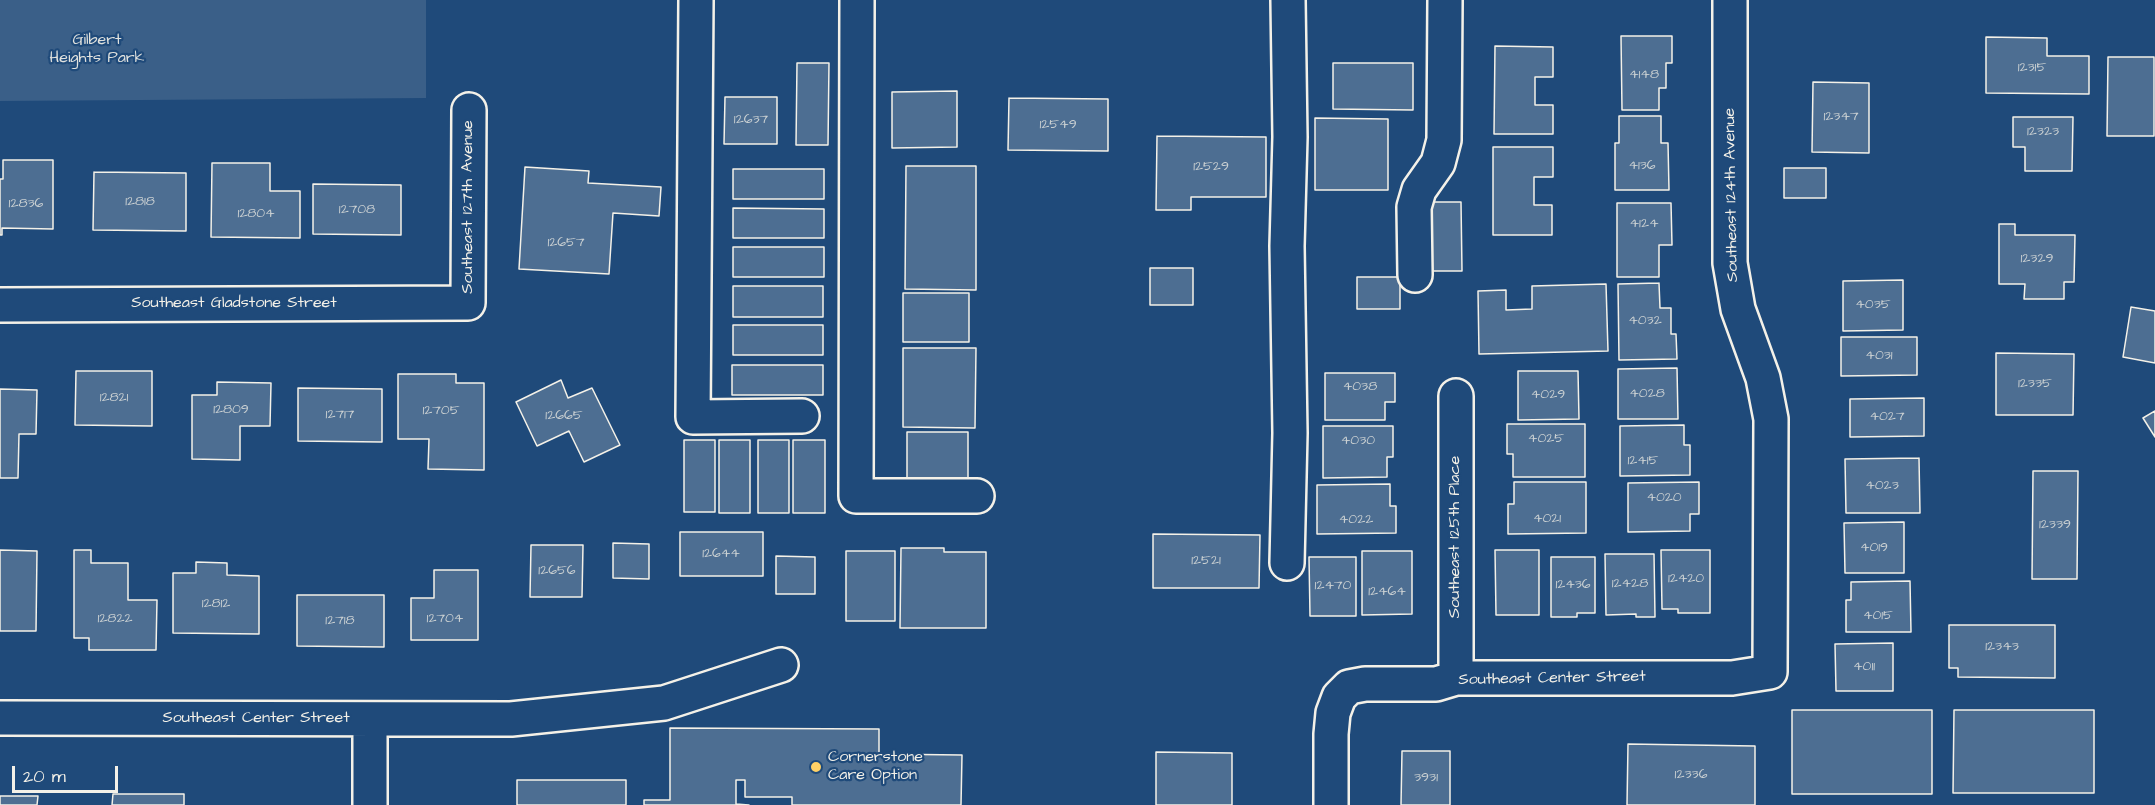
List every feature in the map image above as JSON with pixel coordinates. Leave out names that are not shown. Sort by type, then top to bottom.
[{"type":"street","points":[[696,0],[693,417],[802,416]]},
{"type":"street","points":[[857,0],[856,496],[977,496]]},
{"type":"street","points":[[1287,563],[1290,433],[1287,246],[1290,136],[1288,0]]},
{"type":"street","points":[[1415,275],[1414,207],[1419,190],[1438,163],[1444,140],[1445,0]]},
{"type":"street","name":"Southeast 124th Avenue","points":[[1730,0],[1730,264],[1738,309],[1763,378],[1771,419],[1770,672]]},
{"type":"street","name":"Southeast 127th Avenue","points":[[468,303],[469,110]]},
{"type":"street","name":"Southeast Gladstone Street","points":[[0,305],[468,303]]},
{"type":"street","name":"Southeast 125th Place","points":[[1456,396],[1456,678]]},
{"type":"street","name":"Southeast Center Street","points":[[0,718],[511,719],[664,703],[782,664]]},
{"type":"street","name":"Southeast Center Street","points":[[1331,805],[1333,713],[1339,697],[1349,687],[1365,684],[1436,684],[1456,678],[1732,678],[1770,672]]},
{"type":"street","points":[[370,720],[370,805]]},
{"type":"green space","name":"Gilbert Heights Park","points":[[0,0],[426,0],[426,98],[0,101]]},
{"type":"building","points":[[1621,36],[1672,36],[1672,63],[1666,63],[1666,88],[1659,88],[1659,110],[1622,110]]},
{"type":"building","points":[[1986,37],[2047,38],[2047,56],[2089,56],[2089,94],[1986,93]]},
{"type":"building","points":[[1495,46],[1553,47],[1553,77],[1535,77],[1535,105],[1553,105],[1553,134],[1494,134]]},
{"type":"building","points":[[2108,57],[2154,57],[2154,136],[2107,136]]},
{"type":"building","points":[[797,63],[829,63],[828,145],[796,145]]},
{"type":"building","points":[[1333,63],[1413,63],[1413,110],[1333,109]]},
{"type":"building","points":[[1813,82],[1869,83],[1869,153],[1812,152]]},
{"type":"building","points":[[957,91],[957,147],[892,148],[892,92]]},
{"type":"building","points":[[725,97],[777,97],[777,144],[724,144]]},
{"type":"building","points":[[1009,98],[1108,99],[1108,151],[1008,150]]},
{"type":"building","points":[[1619,116],[1661,116],[1661,143],[1668,143],[1669,190],[1615,190],[1615,143],[1619,143]]},
{"type":"building","points":[[2013,117],[2073,117],[2072,171],[2025,171],[2025,147],[2013,147]]},
{"type":"building","points":[[1315,118],[1388,119],[1388,190],[1315,190]]},
{"type":"building","points":[[1157,136],[1266,137],[1266,197],[1191,197],[1191,210],[1156,210]]},
{"type":"building","points":[[1493,147],[1553,147],[1553,177],[1534,177],[1534,205],[1552,205],[1552,235],[1493,235]]},
{"type":"building","points":[[3,160],[53,160],[53,229],[2,228],[2,235],[0,235],[0,179],[3,179]]},
{"type":"building","points":[[212,163],[270,163],[270,191],[300,191],[300,238],[211,237]]},
{"type":"building","points":[[906,166],[976,166],[976,290],[905,289]]},
{"type":"building","points":[[525,167],[589,171],[588,183],[661,187],[659,216],[613,213],[609,274],[519,269]]},
{"type":"building","points":[[1784,168],[1826,168],[1826,198],[1784,198]]},
{"type":"building","points":[[733,169],[824,169],[824,199],[733,199]]},
{"type":"building","points":[[94,172],[186,173],[186,231],[93,230]]},
{"type":"building","points":[[313,184],[401,185],[401,235],[313,234]]},
{"type":"building","points":[[1428,202],[1461,202],[1462,271],[1428,271]]},
{"type":"building","points":[[1617,203],[1671,203],[1672,245],[1659,245],[1659,277],[1617,277]]},
{"type":"building","points":[[733,208],[824,209],[824,238],[733,238]]},
{"type":"building","points":[[1999,224],[2015,224],[2015,235],[2075,235],[2074,282],[2064,282],[2064,299],[2024,299],[2025,284],[1999,284]]},
{"type":"building","points":[[733,247],[824,247],[824,277],[733,277]]},
{"type":"building","points":[[1150,268],[1193,268],[1193,305],[1150,305]]},
{"type":"building","points":[[1357,277],[1400,277],[1400,309],[1357,309]]},
{"type":"building","points":[[1903,280],[1903,330],[1843,331],[1843,281]]},
{"type":"building","points":[[1659,283],[1660,308],[1671,308],[1671,334],[1676,334],[1677,359],[1619,360],[1618,284]]},
{"type":"building","points":[[1606,284],[1608,351],[1479,354],[1478,291],[1506,290],[1506,310],[1532,309],[1532,286]]},
{"type":"building","points":[[733,286],[823,286],[823,317],[733,317]]},
{"type":"building","points":[[903,293],[969,293],[969,342],[903,342]]},
{"type":"building","points":[[2131,307],[2155,311],[2155,363],[2123,357]]},
{"type":"building","points":[[733,325],[823,325],[823,355],[733,355]]},
{"type":"building","points":[[1841,337],[1917,337],[1917,375],[1841,376]]},
{"type":"building","points":[[903,348],[976,348],[975,428],[903,427]]},
{"type":"building","points":[[1996,353],[2074,354],[2073,415],[1996,415]]},
{"type":"building","points":[[732,365],[823,365],[823,395],[732,395]]},
{"type":"building","points":[[1677,368],[1678,419],[1618,419],[1618,369]]},
{"type":"building","points":[[76,371],[152,371],[152,426],[75,425]]},
{"type":"building","points":[[1518,371],[1578,371],[1579,419],[1518,420]]},
{"type":"building","points":[[1325,373],[1395,373],[1395,402],[1385,402],[1385,420],[1325,420]]},
{"type":"building","points":[[398,374],[456,374],[456,383],[484,383],[484,470],[428,469],[429,439],[398,439]]},
{"type":"building","points":[[561,380],[568,398],[592,388],[620,445],[584,462],[569,431],[537,446],[516,402]]},
{"type":"building","points":[[217,382],[271,383],[270,426],[240,426],[240,460],[192,459],[192,395],[217,395]]},
{"type":"building","points":[[298,388],[382,389],[382,442],[298,441]]},
{"type":"building","points":[[0,389],[37,390],[36,434],[19,434],[18,478],[0,478]]},
{"type":"building","points":[[1924,398],[1924,436],[1850,437],[1850,399]]},
{"type":"building","points":[[2155,411],[2155,437],[2143,418]]},
{"type":"building","points":[[1507,424],[1585,424],[1585,477],[1513,477],[1513,454],[1507,454]]},
{"type":"building","points":[[1684,425],[1684,445],[1690,445],[1690,475],[1620,476],[1620,426]]},
{"type":"building","points":[[1323,426],[1393,426],[1393,457],[1387,457],[1387,477],[1323,478]]},
{"type":"building","points":[[907,432],[968,432],[968,480],[907,480]]},
{"type":"building","points":[[684,440],[715,440],[715,512],[684,512]]},
{"type":"building","points":[[719,440],[750,440],[750,513],[719,513]]},
{"type":"building","points":[[758,440],[789,440],[789,513],[758,513]]},
{"type":"building","points":[[793,440],[825,440],[825,513],[793,513]]},
{"type":"building","points":[[1919,458],[1920,513],[1846,513],[1845,459]]},
{"type":"building","points":[[2033,471],[2078,471],[2077,579],[2032,579]]},
{"type":"building","points":[[1514,482],[1586,482],[1586,533],[1508,534],[1508,504],[1514,504]]},
{"type":"building","points":[[1699,482],[1699,514],[1690,514],[1690,531],[1628,532],[1628,483]]},
{"type":"building","points":[[1390,484],[1390,506],[1396,506],[1396,533],[1317,534],[1317,485]]},
{"type":"building","points":[[1904,522],[1904,573],[1845,573],[1844,523]]},
{"type":"building","points":[[680,532],[763,532],[763,576],[680,576]]},
{"type":"building","points":[[1153,534],[1260,535],[1259,588],[1153,588]]},
{"type":"building","points":[[613,543],[649,544],[649,579],[613,578]]},
{"type":"building","points":[[531,545],[583,545],[582,597],[530,597]]},
{"type":"building","points":[[901,548],[944,548],[944,552],[986,552],[986,628],[900,628]]},
{"type":"building","points":[[0,550],[37,551],[36,631],[0,631]]},
{"type":"building","points":[[74,550],[91,550],[91,563],[128,563],[128,600],[157,600],[156,650],[89,650],[89,638],[74,638]]},
{"type":"building","points":[[1495,550],[1539,550],[1539,615],[1496,615]]},
{"type":"building","points":[[1661,550],[1710,550],[1710,613],[1678,613],[1678,609],[1662,609]]},
{"type":"building","points":[[846,551],[895,551],[895,621],[846,621]]},
{"type":"building","points":[[1362,551],[1412,551],[1412,614],[1362,615]]},
{"type":"building","points":[[1605,554],[1654,554],[1655,617],[1636,617],[1636,614],[1606,615]]},
{"type":"building","points":[[776,556],[815,557],[815,594],[776,594]]},
{"type":"building","points":[[1309,557],[1356,557],[1356,616],[1310,616]]},
{"type":"building","points":[[1551,557],[1595,557],[1595,613],[1577,613],[1577,617],[1551,617]]},
{"type":"building","points":[[196,562],[227,563],[227,575],[259,576],[259,634],[173,633],[173,573],[196,573]]},
{"type":"building","points":[[434,570],[478,570],[478,640],[411,640],[411,598],[434,598]]},
{"type":"building","points":[[1910,581],[1911,632],[1846,632],[1846,600],[1851,600],[1851,582]]},
{"type":"building","points":[[297,595],[384,595],[384,647],[297,646]]},
{"type":"building","points":[[1949,625],[2055,625],[2055,678],[1958,677],[1958,668],[1949,668]]},
{"type":"building","points":[[1893,643],[1893,691],[1836,691],[1835,644]]},
{"type":"building","points":[[1792,710],[1932,710],[1932,794],[1792,794]]},
{"type":"building","points":[[1954,710],[2094,710],[2094,793],[1953,793]]},
{"type":"building","name":"Cornerstone Care Option","points":[[670,728],[879,729],[879,754],[962,755],[961,805],[792,805],[792,797],[745,797],[745,780],[736,780],[736,804],[749,805],[644,805],[644,800],[670,800]]},
{"type":"building","points":[[1628,744],[1755,746],[1755,805],[1627,805]]},
{"type":"building","points":[[1402,751],[1450,751],[1450,805],[1401,805]]},
{"type":"building","points":[[1156,752],[1232,753],[1232,805],[1156,805]]},
{"type":"building","points":[[517,780],[626,780],[626,805],[517,805]]},
{"type":"building","points":[[113,794],[184,794],[184,805],[112,805]]},
{"type":"building","points":[[0,796],[38,796],[37,805],[0,805]]},
{"type":"place","name":"Cornerstone Care Option","points":[[816,767]]}]
